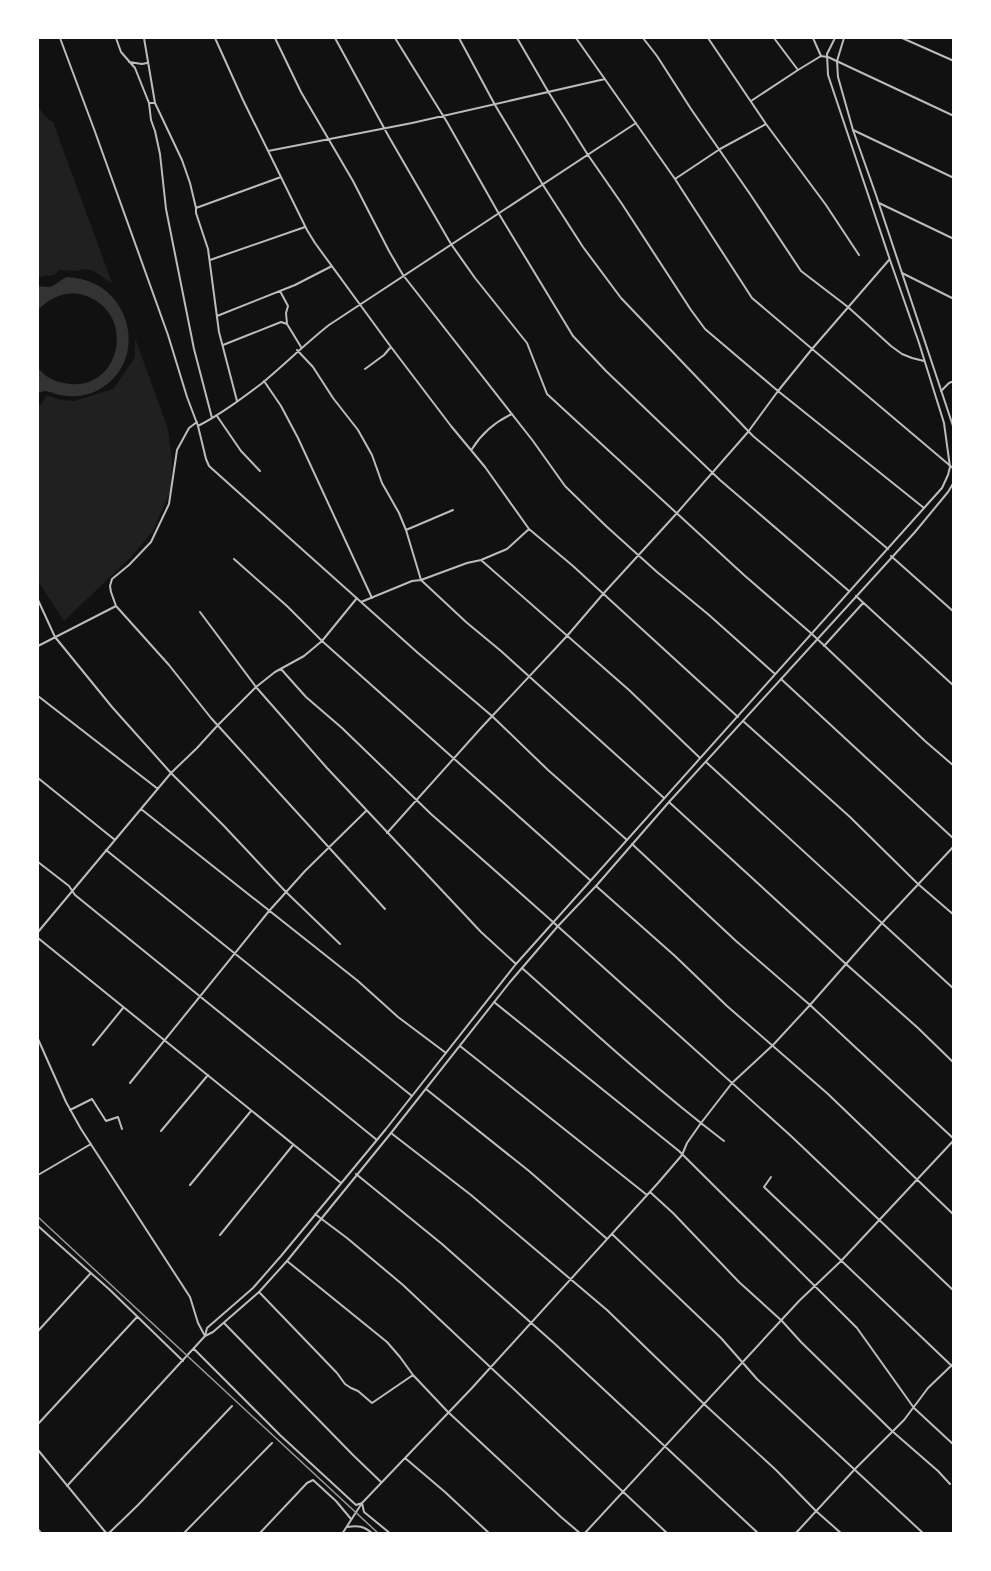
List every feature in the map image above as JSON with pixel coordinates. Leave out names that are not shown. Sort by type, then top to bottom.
[{"type":"street","points":[[60,38],[168,335],[209,466],[492,716],[548,770],[627,840]]},
{"type":"street","points":[[116,38],[121,52],[135,68],[149,103],[160,154],[166,208],[194,349],[212,418]]},
{"type":"street","points":[[144,38],[155,103],[182,159],[210,260],[222,345],[237,400]]},
{"type":"street","points":[[215,38],[305,227],[391,347],[485,467],[530,530],[573,566],[738,717]]},
{"type":"street","points":[[275,38],[301,92],[404,275],[533,441],[565,486],[639,556],[775,674]]},
{"type":"street","points":[[335,38],[451,244],[527,343],[547,394],[954,766]]},
{"type":"street","points":[[395,38],[573,336],[606,371],[713,473],[850,591]]},
{"type":"street","points":[[459,38],[495,105],[543,185],[583,247],[621,298],[748,432],[888,549]]},
{"type":"street","points":[[517,38],[588,155],[705,329],[778,391],[924,508]]},
{"type":"street","points":[[576,38],[675,179],[752,298],[952,468]]},
{"type":"street","points":[[644,38],[801,271],[848,307],[897,350],[924,361]]},
{"type":"street","points":[[708,38],[859,255]]},
{"type":"street","points":[[774,38],[798,70]]},
{"type":"street","points":[[813,38],[821,56]]},
{"type":"street","points":[[67,1486],[194,1350],[205,1336],[207,1328],[253,1288],[377,1140],[516,963],[942,488],[952,468],[944,423],[828,75],[828,57],[835,38]]},
{"type":"street","points":[[844,38],[837,61],[838,77],[853,130],[954,429]]},
{"type":"street","points":[[902,38],[954,61]]},
{"type":"street","points":[[751,101],[821,56],[837,61],[954,116]]},
{"type":"street","points":[[128,62],[147,63]]},
{"type":"street","points":[[268,151],[443,117],[606,79]]},
{"type":"street","points":[[149,103],[155,103]]},
{"type":"street","points":[[198,426],[216,416],[264,381],[297,350],[329,325],[636,123]]},
{"type":"street","points":[[675,179],[720,149],[766,124]]},
{"type":"street","points":[[853,130],[954,178]]},
{"type":"street","points":[[196,208],[281,177]]},
{"type":"street","points":[[879,202],[954,239]]},
{"type":"street","points":[[210,260],[305,227]]},
{"type":"street","points":[[387,833],[713,473],[812,349],[890,260]]},
{"type":"street","points":[[217,316],[295,285],[332,266]]},
{"type":"street","points":[[902,273],[954,299]]},
{"type":"street","points":[[280,290],[288,306],[287,324],[301,348]]},
{"type":"street","points":[[906,307],[913,305]]},
{"type":"street","points":[[222,345],[281,322],[287,324]]},
{"type":"street","points":[[365,369],[391,347]]},
{"type":"street","points":[[297,350],[313,368],[358,430],[372,455],[382,483],[406,530],[421,579],[466,622],[664,798]]},
{"type":"street","points":[[264,381],[298,438],[372,598]]},
{"type":"street","points":[[941,391],[954,381]]},
{"type":"street","points":[[471,450],[489,429],[502,418],[512,414]]},
{"type":"street","points":[[949,415],[954,414]]},
{"type":"street","points":[[216,416],[241,451],[260,471]]},
{"type":"street","points":[[197,422],[189,428],[177,450],[169,504],[151,542],[129,566],[112,579],[110,586],[116,606],[169,665],[218,725],[385,909]]},
{"type":"street","points":[[205,1336],[213,1332],[259,1292],[287,1261],[522,968],[928,516],[954,482]]},
{"type":"street","points":[[406,530],[453,510]]},
{"type":"street","points":[[361,602],[412,581],[481,560],[507,549],[530,530]]},
{"type":"street","points":[[891,556],[954,612]]},
{"type":"street","points":[[234,559],[322,641],[590,880]]},
{"type":"street","points":[[481,560],[629,690],[700,758]]},
{"type":"street","points":[[856,596],[954,686]]},
{"type":"street","points":[[38,932],[171,773],[256,687],[304,656],[322,641],[357,598]]},
{"type":"street","points":[[38,600],[55,637],[112,707],[171,773],[225,826],[286,892],[340,944]]},
{"type":"street","points":[[824,646],[863,603]]},
{"type":"street","points":[[38,646],[116,606]]},
{"type":"street","points":[[200,612],[256,687],[366,811],[481,932],[516,963]]},
{"type":"street","points":[[281,669],[306,697],[431,814],[807,1151],[954,1291]]},
{"type":"street","points":[[781,679],[954,839]]},
{"type":"street","points":[[38,696],[158,789]]},
{"type":"street","points":[[743,721],[954,915]]},
{"type":"street","points":[[706,762],[954,989]]},
{"type":"street","points":[[38,778],[115,840]]},
{"type":"street","points":[[669,802],[954,1062]]},
{"type":"street","points":[[141,809],[358,981],[398,1017],[446,1053]]},
{"type":"street","points":[[130,1083],[269,911],[366,811]]},
{"type":"street","points":[[287,1261],[387,1342],[413,1375],[448,1412],[561,1517],[582,1533],[624,1492],[799,1301],[841,1261],[916,1178],[954,1140],[810,1005],[736,941],[632,844]]},
{"type":"street","points":[[342,1533],[362,1503],[571,1279],[682,1155],[687,1143],[732,1083],[773,1045],[954,846]]},
{"type":"street","points":[[106,850],[412,1096]]},
{"type":"street","points":[[38,862],[69,886],[71,892],[377,1140]]},
{"type":"street","points":[[596,886],[773,1045],[954,1215]]},
{"type":"street","points":[[38,938],[341,1183]]},
{"type":"street","points":[[522,968],[591,1032],[674,1103],[724,1141]]},
{"type":"street","points":[[494,1002],[679,1151],[857,1328],[914,1408],[954,1445]]},
{"type":"street","points":[[93,1045],[124,1007]]},
{"type":"street","points":[[38,1039],[54,1079],[70,1110],[190,1297],[198,1323],[205,1336]]},
{"type":"street","points":[[460,1046],[674,1213],[739,1282],[782,1321],[892,1431],[950,1484]]},
{"type":"street","points":[[161,1131],[208,1075]]},
{"type":"street","points":[[426,1089],[529,1171],[607,1239]]},
{"type":"street","points":[[70,1110],[92,1099],[106,1121],[118,1118],[122,1129]]},
{"type":"street","points":[[190,1185],[251,1110]]},
{"type":"street","points":[[391,1133],[444,1173],[607,1310],[842,1533]]},
{"type":"street","points":[[38,1175],[91,1144]]},
{"type":"street","points":[[220,1235],[293,1145]]},
{"type":"street","points":[[356,1174],[442,1244],[759,1533]]},
{"type":"street","points":[[771,1177],[764,1187],[953,1366],[928,1388],[914,1408],[795,1533]]},
{"type":"street","points":[[315,1214],[403,1285],[489,1368],[668,1533]]},
{"type":"street","points":[[38,1226],[183,1361]]},
{"type":"street","points":[[612,1234],[721,1338],[757,1379],[924,1533]]},
{"type":"street","points":[[38,1331],[90,1274]]},
{"type":"street","points":[[259,1292],[345,1384],[358,1390],[372,1403],[413,1375]]},
{"type":"street","points":[[38,1424],[137,1317]]},
{"type":"street","points":[[224,1323],[381,1482]]},
{"type":"street","points":[[194,1350],[280,1435],[356,1505],[362,1503]]},
{"type":"street","points":[[38,1450],[107,1533],[138,1505],[232,1406]]},
{"type":"street","points":[[183,1533],[272,1443]]},
{"type":"street","points":[[405,1458],[490,1533]]},
{"type":"street","points":[[259,1533],[307,1483],[313,1480],[336,1501],[351,1519]]},
{"type":"street","points":[[362,1503],[364,1512],[390,1533]]},
{"type":"street","points":[[347,1527],[365,1527],[373,1533]]},
{"type":"street","points":[[38,1529],[42,1533]]},
{"type":"shaded area","points":[[38,105],[44,115],[53,122],[112,283],[87,269],[60,270],[54,275],[38,277]]},
{"type":"shaded area","points":[[67,277],[94,283],[114,299],[127,325],[129,340],[127,354],[122,367],[113,379],[100,389],[75,396],[47,391],[38,393],[38,368],[58,382],[70,384],[88,382],[102,374],[111,362],[116,347],[116,332],[111,316],[100,304],[83,295],[58,296],[38,310],[38,286],[50,287]]},
{"type":"shaded area","points":[[135,338],[168,429],[172,460],[171,489],[153,531],[131,557],[64,621],[38,581],[38,406],[42,404],[46,395],[74,401],[113,389],[135,357]]},
{"type":"railway","points":[[38,1217],[379,1534]]}]
